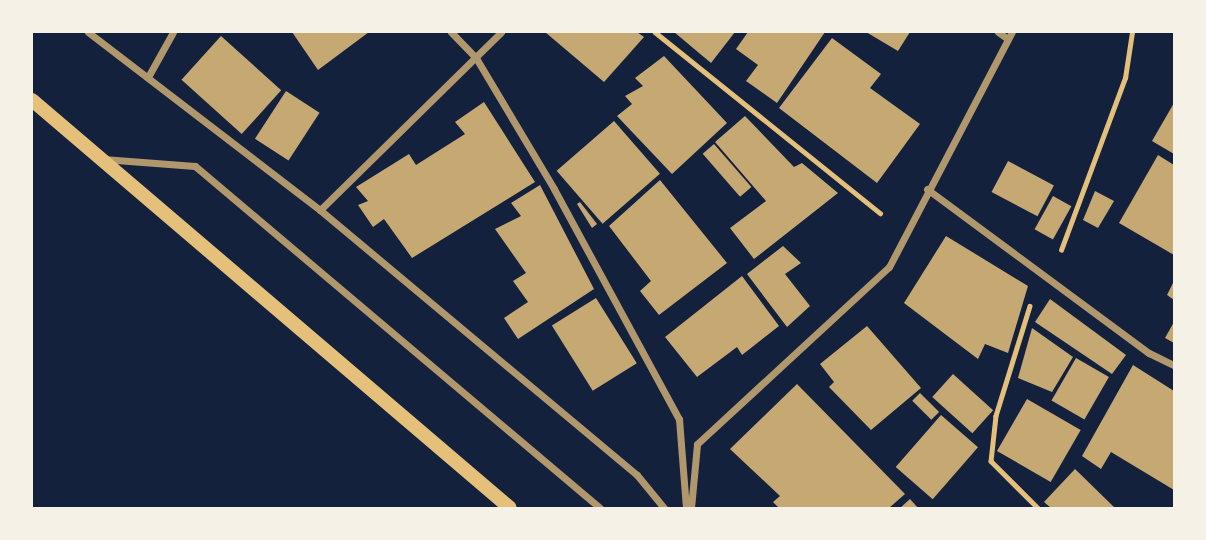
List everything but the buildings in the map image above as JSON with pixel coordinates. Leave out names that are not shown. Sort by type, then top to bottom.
[{"type":"main road","points":[[32,100],[96,159],[510,509]]},
{"type":"street","points":[[89,32],[320,210],[637,475],[664,509]]},
{"type":"street","points":[[148,77],[173,32]]},
{"type":"street","points":[[451,32],[476,58],[679,419],[688,509]]},
{"type":"street","points":[[320,210],[501,32]]},
{"type":"street","points":[[688,509],[697,444],[889,267],[927,189],[1010,35],[998,32]]},
{"type":"street","points":[[96,159],[195,166],[600,509]]},
{"type":"street","points":[[927,189],[1039,272],[1174,365]]},
{"type":"path","points":[[655,32],[906,233]]},
{"type":"path","points":[[1049,279],[1125,78],[1132,32]]},
{"type":"path","points":[[1038,509],[991,461],[996,416],[1039,272]]}]
